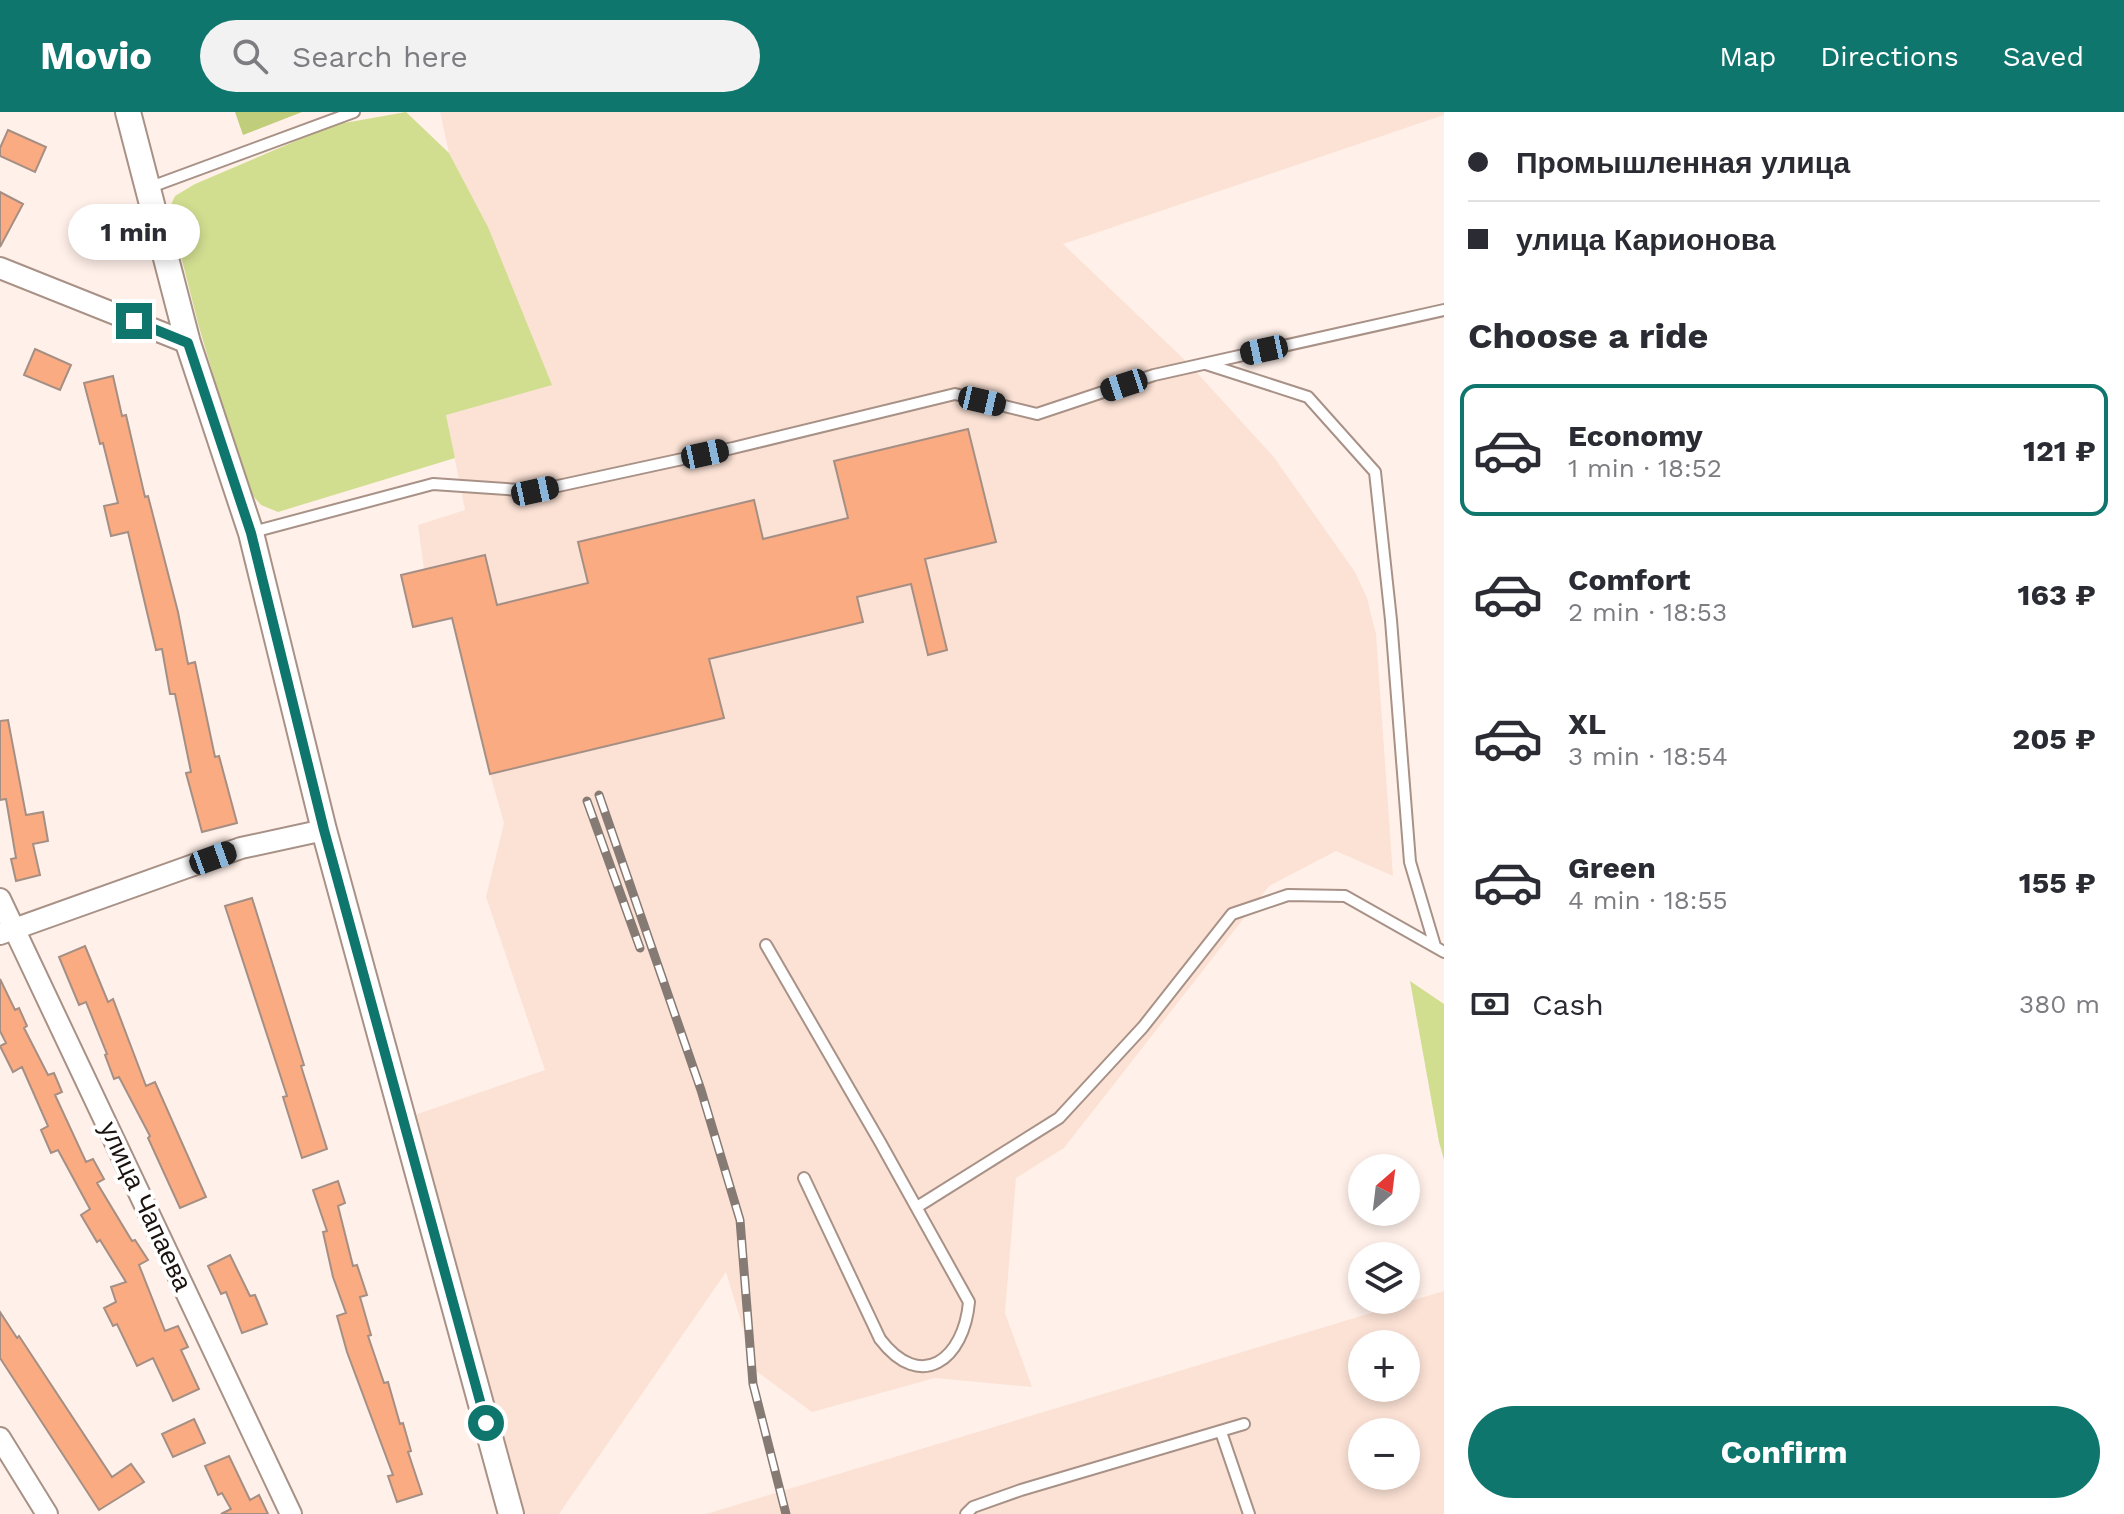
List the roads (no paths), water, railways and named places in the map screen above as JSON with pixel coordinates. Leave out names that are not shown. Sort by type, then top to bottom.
[{"type":"street","points":[[128,112],[188,343],[251,533],[324,830],[511,1514]]},
{"type":"street","points":[[0,268],[188,343]]},
{"type":"street","points":[[8,931],[241,848],[324,830]]},
{"type":"street","name":"улица Чапаева","points":[[0,899],[8,931],[291,1514]]},
{"type":"street","points":[[0,1438],[47,1514]]},
{"type":"lane","points":[[148,188],[354,112]]},
{"type":"lane","points":[[251,533],[433,484],[535,491],[733,448],[955,394],[1037,414],[1154,375],[1444,310]]},
{"type":"lane","points":[[1204,364],[1308,397],[1375,472],[1391,620],[1410,862],[1439,949]]},
{"type":"lane","points":[[917,1207],[1059,1118],[1143,1027],[1232,914],[1288,895],[1345,896],[1439,949]]},
{"type":"lane","points":[[766,945],[969,1302],[968,1318],[956,1346],[939,1361],[926,1366],[909,1366],[893,1356],[880,1339],[804,1178]]},
{"type":"lane","points":[[966,1514],[973,1507],[1021,1490],[1244,1424]]},
{"type":"lane","points":[[1221,1432],[1249,1514]]},
{"type":"railway","points":[[599,795],[701,1090],[740,1220],[753,1384],[786,1514]]},
{"type":"railway","points":[[587,801],[640,948]]}]
